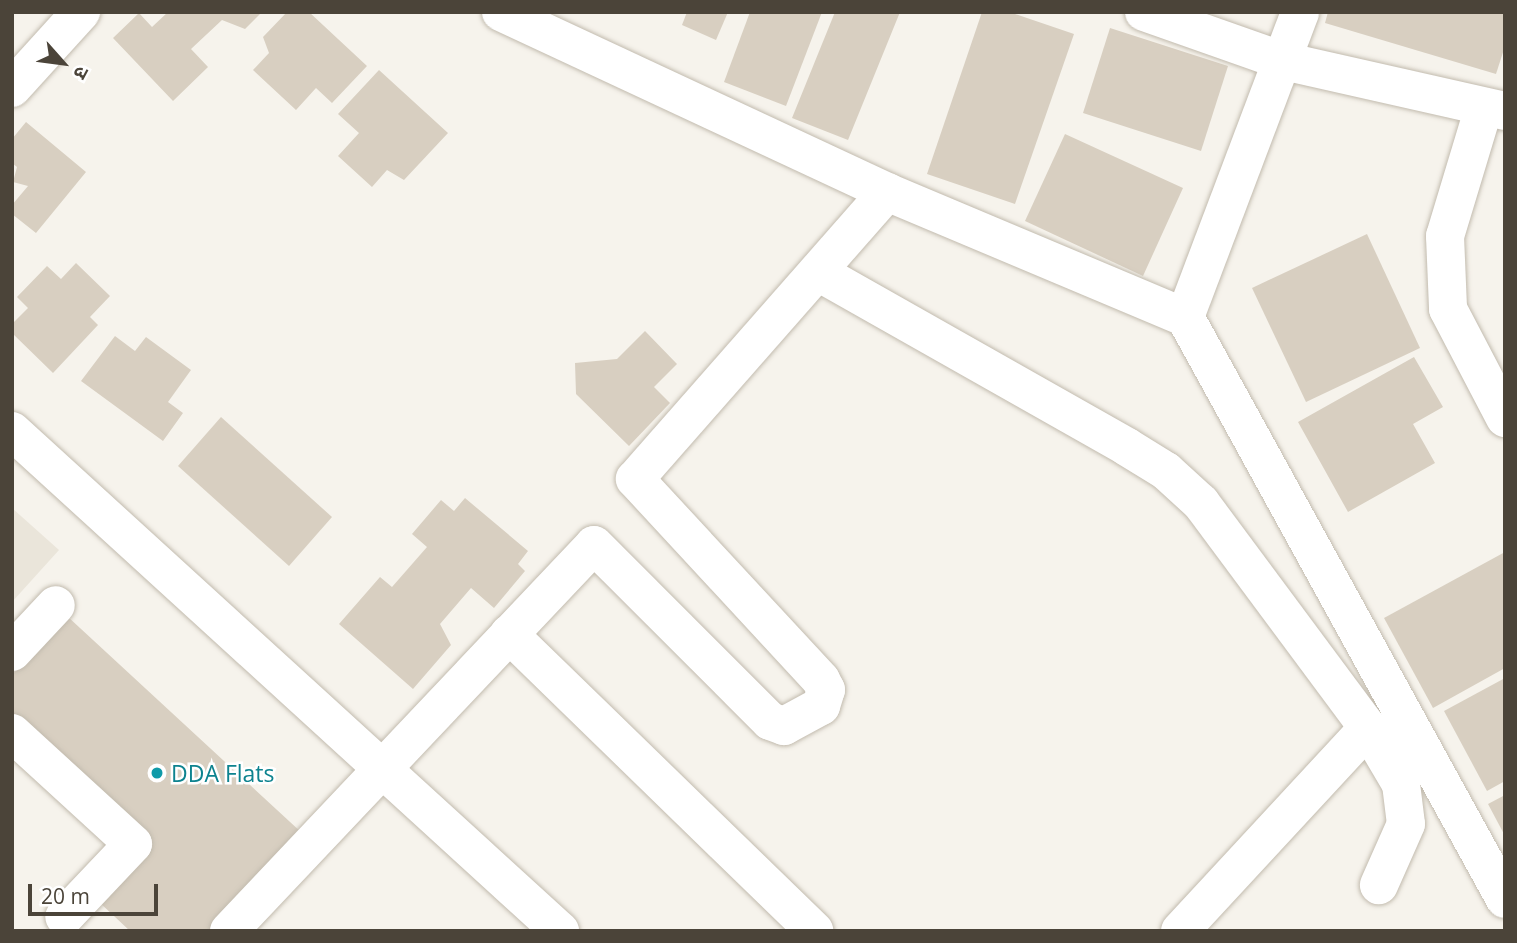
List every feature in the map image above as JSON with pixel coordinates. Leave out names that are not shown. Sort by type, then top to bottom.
[{"type":"street","points":[[12,88],[81,12]]},
{"type":"street","points":[[501,12],[887,192],[1185,317],[1505,899]]},
{"type":"street","points":[[1144,12],[1283,61],[1495,109],[1445,236],[1448,309],[1505,418]]},
{"type":"street","points":[[1185,317],[1300,12]]},
{"type":"street","points":[[229,931],[594,545],[770,720],[784,726],[821,706],[826,690],[821,680],[635,479],[887,192]]},
{"type":"street","points":[[818,272],[1166,471],[1201,503],[1367,728],[1401,784],[1406,824],[1379,885]]},
{"type":"street","points":[[12,431],[560,931]]},
{"type":"street","points":[[12,652],[56,605]]},
{"type":"street","points":[[509,634],[814,931]]},
{"type":"street","points":[[1180,931],[1367,728]]},
{"type":"street","points":[[12,733],[133,844],[65,926]]},
{"type":"shaded area","points":[[12,508],[59,550],[12,602]]},
{"type":"building","points":[[168,12],[262,12],[245,29],[222,20],[191,49],[208,67],[173,101],[113,38],[139,13],[152,27]]},
{"type":"building","points":[[287,12],[309,12],[367,66],[332,103],[316,88],[296,110],[253,70],[269,53],[263,37]]},
{"type":"building","points":[[687,12],[728,12],[716,40],[682,25]]},
{"type":"building","points":[[750,12],[822,12],[786,106],[724,82]]},
{"type":"building","points":[[835,12],[900,12],[848,140],[792,118]]},
{"type":"building","points":[[982,12],[1009,12],[1074,34],[1015,204],[927,174]]},
{"type":"building","points":[[1328,12],[1505,12],[1505,46],[1496,74],[1325,23]]},
{"type":"building","points":[[1110,28],[1228,66],[1201,151],[1083,113]]},
{"type":"building","points":[[379,70],[448,133],[404,180],[387,170],[372,187],[338,156],[359,133],[338,114]]},
{"type":"building","points":[[26,122],[86,172],[36,233],[12,214],[12,205],[28,186],[13,182],[17,167],[12,163],[12,139]]},
{"type":"building","points":[[1065,134],[1183,188],[1143,276],[1025,221]]},
{"type":"building","points":[[1367,234],[1420,348],[1306,402],[1252,288]]},
{"type":"building","points":[[76,263],[110,296],[90,317],[98,325],[53,373],[12,333],[12,324],[28,308],[17,297],[47,266],[61,279]]},
{"type":"building","points":[[645,331],[677,364],[654,387],[670,403],[629,446],[576,394],[575,363],[617,359]]},
{"type":"building","points":[[115,336],[135,351],[146,337],[191,370],[168,402],[183,413],[163,441],[81,381]]},
{"type":"building","points":[[1414,357],[1443,407],[1413,424],[1435,463],[1348,512],[1298,422]]},
{"type":"building","points":[[221,417],[332,517],[289,566],[178,466]]},
{"type":"building","points":[[465,498],[528,551],[518,564],[525,571],[494,608],[471,588],[440,624],[451,645],[413,689],[339,624],[380,577],[392,587],[427,547],[412,534],[441,500],[454,511]]},
{"type":"building","points":[[1505,552],[1505,668],[1433,708],[1384,618]]},
{"type":"building","name":"DDA Flats","points":[[67,616],[302,833],[212,931],[130,931],[99,902],[153,844],[12,714],[12,675]]},
{"type":"building","points":[[1505,678],[1505,781],[1487,791],[1444,711]]},
{"type":"building","points":[[1505,795],[1505,836],[1488,804]]},
{"type":"place","name":"DDA Flats","points":[[157,773]]}]
